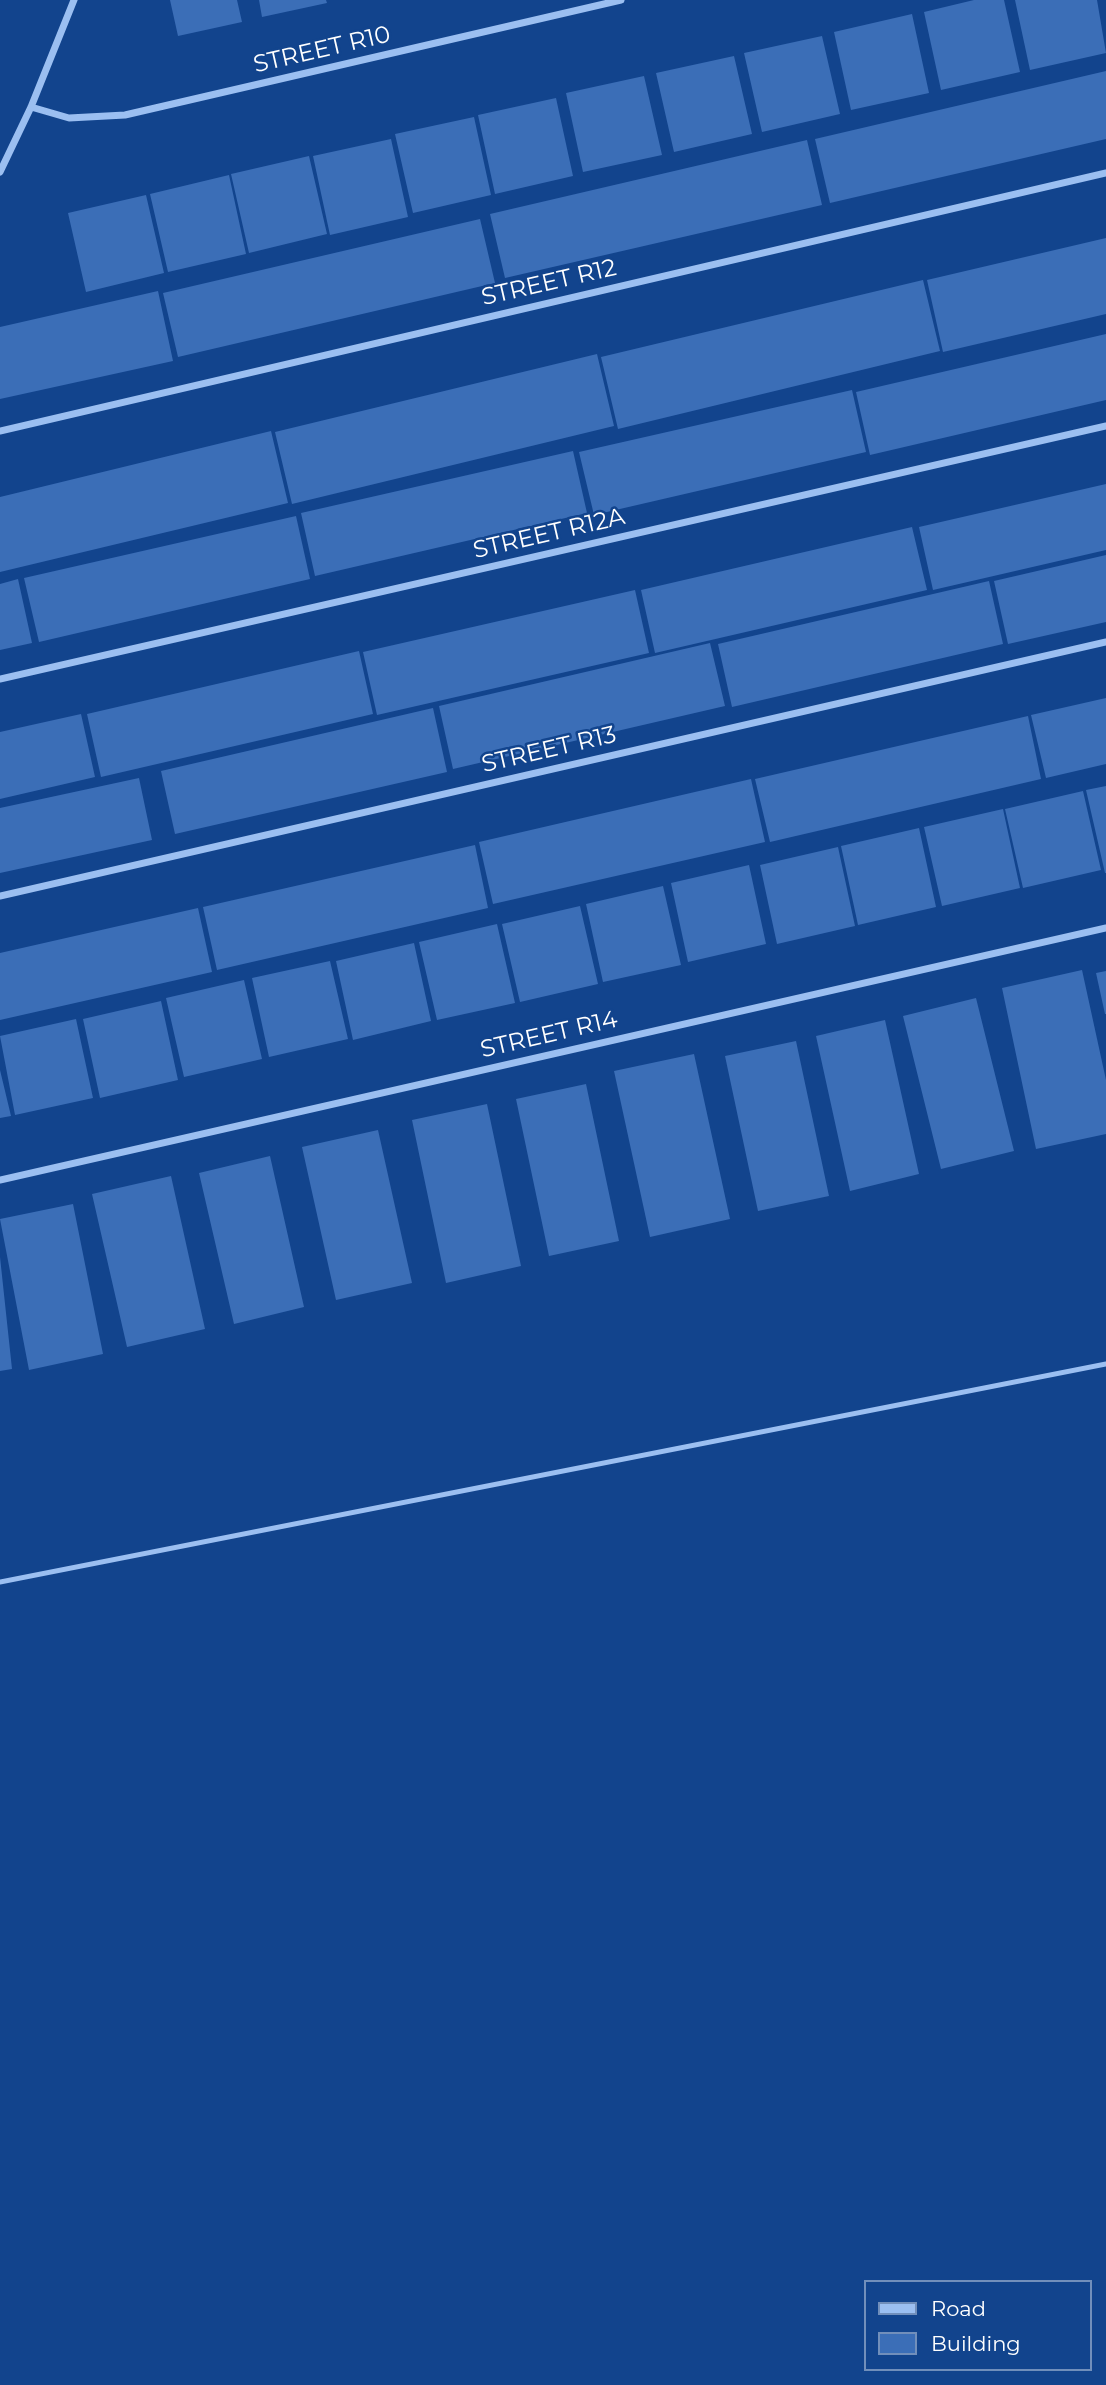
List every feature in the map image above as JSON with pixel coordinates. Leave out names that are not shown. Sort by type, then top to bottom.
[{"type":"street","points":[[0,172],[32,107],[74,0]]},
{"type":"street","name":"STREET R10","points":[[32,107],[69,118],[125,115],[621,0]]},
{"type":"street","name":"STREET R12","points":[[0,431],[1106,173]]},
{"type":"street","name":"STREET R12A","points":[[0,679],[1106,426]]},
{"type":"street","name":"STREET R13","points":[[0,896],[1106,642]]},
{"type":"street","name":"STREET R14","points":[[0,1180],[1106,928]]},
{"type":"lane","points":[[0,1583],[1106,1364]]},
{"type":"building","points":[[170,0],[237,0],[242,22],[178,36]]},
{"type":"building","points":[[259,0],[326,0],[327,3],[262,17]]},
{"type":"building","points":[[974,0],[1004,0],[1020,72],[941,90],[924,12]]},
{"type":"building","points":[[1015,0],[1097,0],[1106,53],[1030,70]]},
{"type":"building","points":[[912,14],[929,93],[851,110],[834,32]]},
{"type":"building","points":[[822,36],[840,114],[762,132],[744,53]]},
{"type":"building","points":[[734,56],[752,134],[674,152],[656,73]]},
{"type":"building","points":[[1106,71],[1106,139],[830,203],[815,139]]},
{"type":"building","points":[[644,76],[662,155],[583,172],[566,93]]},
{"type":"building","points":[[556,98],[573,176],[495,194],[478,115]]},
{"type":"building","points":[[474,117],[491,195],[413,213],[395,134]]},
{"type":"building","points":[[391,139],[408,217],[330,235],[313,156]]},
{"type":"building","points":[[807,140],[822,205],[505,278],[490,214]]},
{"type":"building","points":[[309,156],[327,234],[249,253],[231,174]]},
{"type":"building","points":[[229,175],[246,254],[168,272],[150,194]]},
{"type":"building","points":[[146,195],[164,273],[86,292],[68,213]]},
{"type":"building","points":[[480,219],[495,283],[178,357],[163,293]]},
{"type":"building","points":[[1106,238],[1106,314],[943,352],[927,280]]},
{"type":"building","points":[[923,280],[940,351],[618,429],[601,357]]},
{"type":"building","points":[[158,291],[173,361],[0,399],[0,327]]},
{"type":"building","points":[[1106,334],[1106,400],[870,455],[856,392]]},
{"type":"building","points":[[597,354],[614,426],[292,504],[275,432]]},
{"type":"building","points":[[852,390],[866,452],[594,515],[579,452]]},
{"type":"building","points":[[271,431],[288,503],[0,572],[0,497]]},
{"type":"building","points":[[573,451],[587,513],[315,576],[301,513]]},
{"type":"building","points":[[1106,484],[1106,550],[933,590],[919,527]]},
{"type":"building","points":[[296,516],[310,579],[39,642],[24,578]]},
{"type":"building","points":[[912,527],[927,590],[655,653],[641,590]]},
{"type":"building","points":[[1106,555],[1106,622],[1008,644],[994,581]]},
{"type":"building","points":[[18,579],[32,643],[0,650],[0,584]]},
{"type":"building","points":[[989,581],[1003,644],[732,707],[718,644]]},
{"type":"building","points":[[635,590],[649,653],[377,715],[363,652]]},
{"type":"building","points":[[710,643],[725,706],[453,769],[439,706]]},
{"type":"building","points":[[359,651],[373,714],[101,777],[87,714]]},
{"type":"building","points":[[1106,698],[1106,764],[1046,778],[1031,715]]},
{"type":"building","points":[[433,708],[447,772],[175,834],[161,771]]},
{"type":"building","points":[[81,714],[95,777],[0,799],[0,732]]},
{"type":"building","points":[[1028,716],[1041,779],[770,842],[755,779]]},
{"type":"building","points":[[139,778],[152,840],[0,873],[0,808]]},
{"type":"building","points":[[751,779],[765,842],[493,904],[479,842]]},
{"type":"building","points":[[1106,786],[1106,873],[1105,873],[1086,790]]},
{"type":"building","points":[[1083,791],[1101,870],[1023,888],[1005,809]]},
{"type":"building","points":[[1003,809],[1020,888],[942,906],[924,827]]},
{"type":"building","points":[[919,828],[936,907],[858,925],[841,846]]},
{"type":"building","points":[[475,845],[488,908],[217,970],[203,907]]},
{"type":"building","points":[[838,847],[855,926],[777,944],[760,865]]},
{"type":"building","points":[[749,865],[766,944],[688,962],[671,883]]},
{"type":"building","points":[[663,886],[681,965],[603,982],[586,904]]},
{"type":"building","points":[[580,906],[598,984],[520,1002],[502,924]]},
{"type":"building","points":[[198,908],[212,972],[0,1020],[0,953]]},
{"type":"building","points":[[497,924],[515,1003],[437,1020],[419,942]]},
{"type":"building","points":[[414,943],[431,1021],[353,1040],[336,961]]},
{"type":"building","points":[[330,961],[348,1039],[269,1057],[252,978]]},
{"type":"building","points":[[1082,970],[1106,1080],[1106,1134],[1036,1149],[1002,988]]},
{"type":"building","points":[[1106,971],[1106,1014],[1105,1014],[1096,973]]},
{"type":"building","points":[[244,980],[262,1059],[184,1077],[166,998]]},
{"type":"building","points":[[976,998],[1014,1151],[941,1169],[903,1016]]},
{"type":"building","points":[[161,1001],[178,1080],[100,1098],[83,1019]]},
{"type":"building","points":[[76,1019],[93,1098],[15,1115],[0,1036]]},
{"type":"building","points":[[885,1020],[919,1174],[850,1191],[816,1036]]},
{"type":"building","points":[[796,1041],[829,1196],[758,1211],[725,1056]]},
{"type":"building","points":[[694,1054],[730,1219],[650,1237],[614,1071]]},
{"type":"building","points":[[0,1070],[11,1116],[0,1118]]},
{"type":"building","points":[[586,1084],[619,1241],[549,1256],[516,1099]]},
{"type":"building","points":[[487,1104],[521,1266],[446,1283],[412,1120]]},
{"type":"building","points":[[378,1130],[412,1283],[336,1300],[302,1147]]},
{"type":"building","points":[[270,1156],[304,1307],[234,1324],[199,1173]]},
{"type":"building","points":[[171,1176],[205,1329],[127,1347],[92,1194]]},
{"type":"building","points":[[73,1204],[103,1354],[29,1370],[0,1219]]},
{"type":"building","points":[[0,1257],[12,1369],[0,1371]]}]
